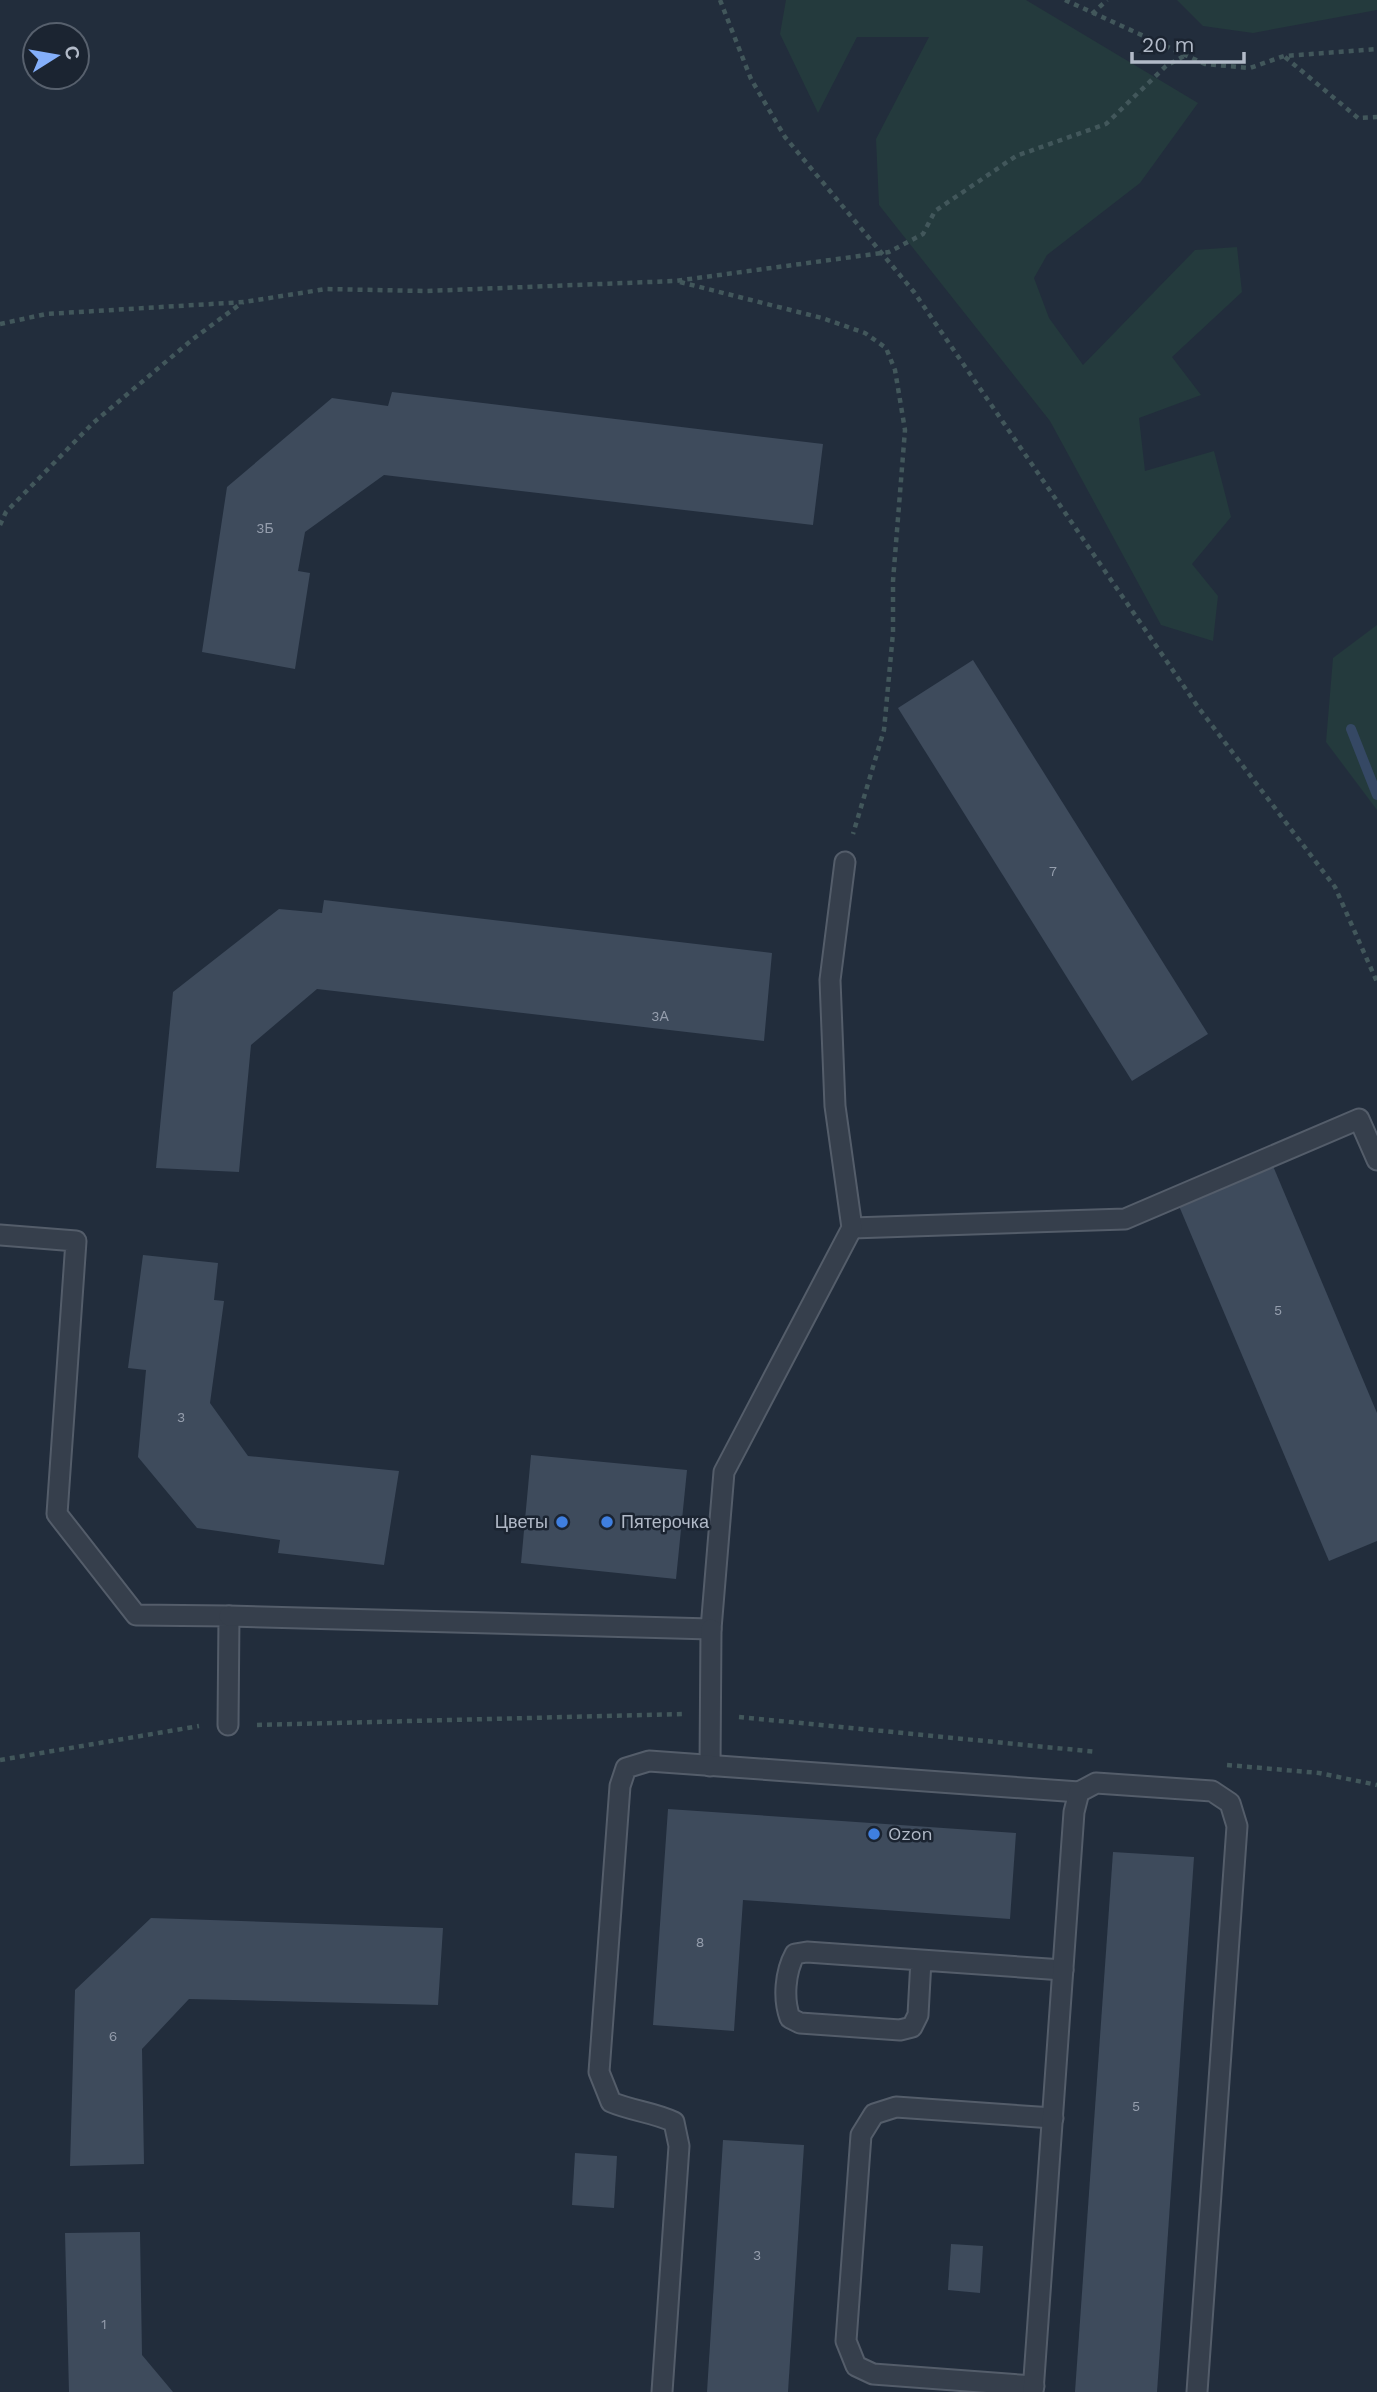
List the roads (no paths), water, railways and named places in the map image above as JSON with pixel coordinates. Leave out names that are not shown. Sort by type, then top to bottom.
[{"type":"lane","points":[[710,1766],[711,1629],[724,1472],[852,1227],[835,1106],[830,981],[845,862]]},
{"type":"lane","points":[[852,1227],[1125,1219],[1359,1119],[1377,1160]]},
{"type":"lane","points":[[0,1235],[76,1241],[57,1514],[136,1615],[711,1629]]},
{"type":"lane","points":[[228,1725],[229,1616]]},
{"type":"lane","points":[[662,2392],[679,2146],[674,2122],[611,2102],[599,2072],[620,1786],[626,1768],[649,1761],[1079,1792],[1096,1783],[1212,1791],[1230,1803],[1237,1826],[1197,2392]]},
{"type":"lane","points":[[1053,2118],[896,2107],[874,2114],[860,2135],[846,2341],[856,2366],[873,2374],[1034,2389],[1053,2118],[1074,1812],[1079,1792]]},
{"type":"lane","points":[[921,1961],[918,2015],[912,2027],[900,2030],[800,2023],[790,2018],[786,2006],[789,1966],[795,1954],[921,1961],[1063,1970]]},
{"type":"waterway","points":[[1351,729],[1377,795]]},
{"type":"place","name":"Цветы","points":[[562,1522]]},
{"type":"place","name":"Пятерочка","points":[[607,1522]]},
{"type":"place","name":"Ozon","points":[[874,1834]]}]
